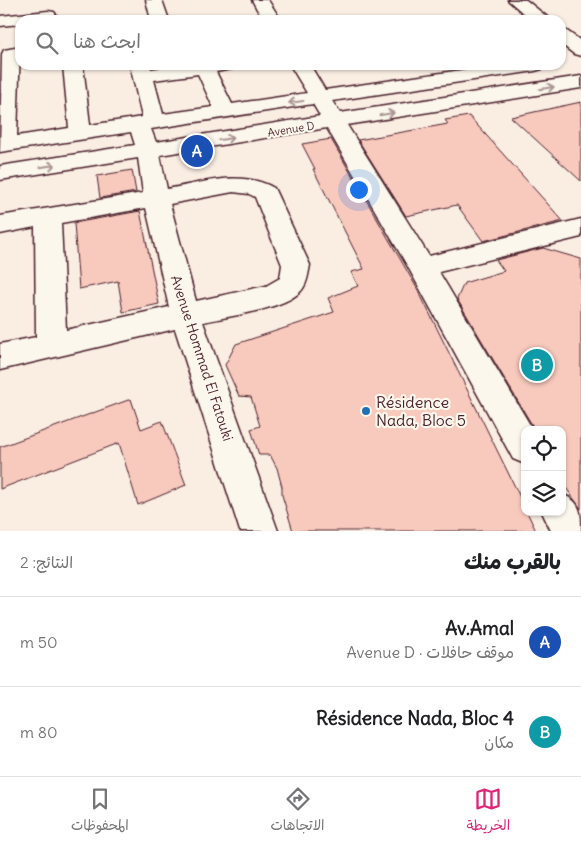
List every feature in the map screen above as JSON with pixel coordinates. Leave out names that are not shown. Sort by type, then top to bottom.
[{"type":"street","points":[[154,0],[158,15]]},
{"type":"street","points":[[260,0],[269,15]]},
{"type":"street","points":[[516,0],[536,15]]},
{"type":"street","points":[[32,15],[48,12]]},
{"type":"street","points":[[0,21],[15,18]]},
{"type":"street","points":[[566,45],[573,58],[580,82]]},
{"type":"street","points":[[3,144],[11,54],[15,54]]},
{"type":"street","points":[[74,70],[80,133]]},
{"type":"street","points":[[141,71],[154,70]]},
{"type":"street","points":[[206,70],[226,112]]},
{"type":"street","points":[[303,70],[422,267],[521,441]]},
{"type":"street","name":"Avenue D","points":[[0,173],[226,112],[503,70]]},
{"type":"street","name":"Avenue Hommad El Fatouki","points":[[141,71],[156,198],[185,314],[259,531]]},
{"type":"street","name":"Avenue D","points":[[3,144],[80,133],[147,132],[335,122],[580,82]]},
{"type":"street","points":[[0,225],[156,198],[233,186],[249,186],[261,190],[268,199],[296,265],[294,278],[290,285],[274,295],[0,357]]},
{"type":"street","points":[[48,217],[51,346]]},
{"type":"street","points":[[422,267],[580,230]]},
{"type":"street","points":[[564,516],[572,531]]},
{"type":"building","points":[[581,102],[581,181],[511,117]]},
{"type":"building","points":[[469,116],[563,221],[483,241],[457,205],[406,216],[358,140],[448,124],[445,120]]},
{"type":"building","name":"Résidence Nada, Bloc 5","points":[[331,139],[418,290],[521,499],[521,516],[529,516],[536,531],[293,531],[282,495],[277,468],[270,455],[259,455],[251,429],[260,426],[251,397],[239,396],[225,365],[236,344],[334,312],[328,298],[358,286],[351,272],[364,269],[302,144]]},
{"type":"building","points":[[132,170],[136,192],[100,198],[97,176]]},
{"type":"building","points":[[140,211],[159,304],[123,312],[118,281],[79,289],[74,223]]},
{"type":"building","points":[[543,248],[581,259],[581,509],[566,488],[566,426],[533,426],[457,299],[464,283],[504,271],[496,260]]},
{"type":"building","points":[[131,399],[141,429],[162,421],[186,485],[138,505],[119,443],[0,489],[0,447]]},
{"type":"place","name":"Av.Amal","points":[[197,151]]},
{"type":"place","name":"Résidence Nada, Bloc 4","points":[[537,365]]},
{"type":"place","name":"Résidence Nada, Bloc 5","points":[[366,411]]}]
